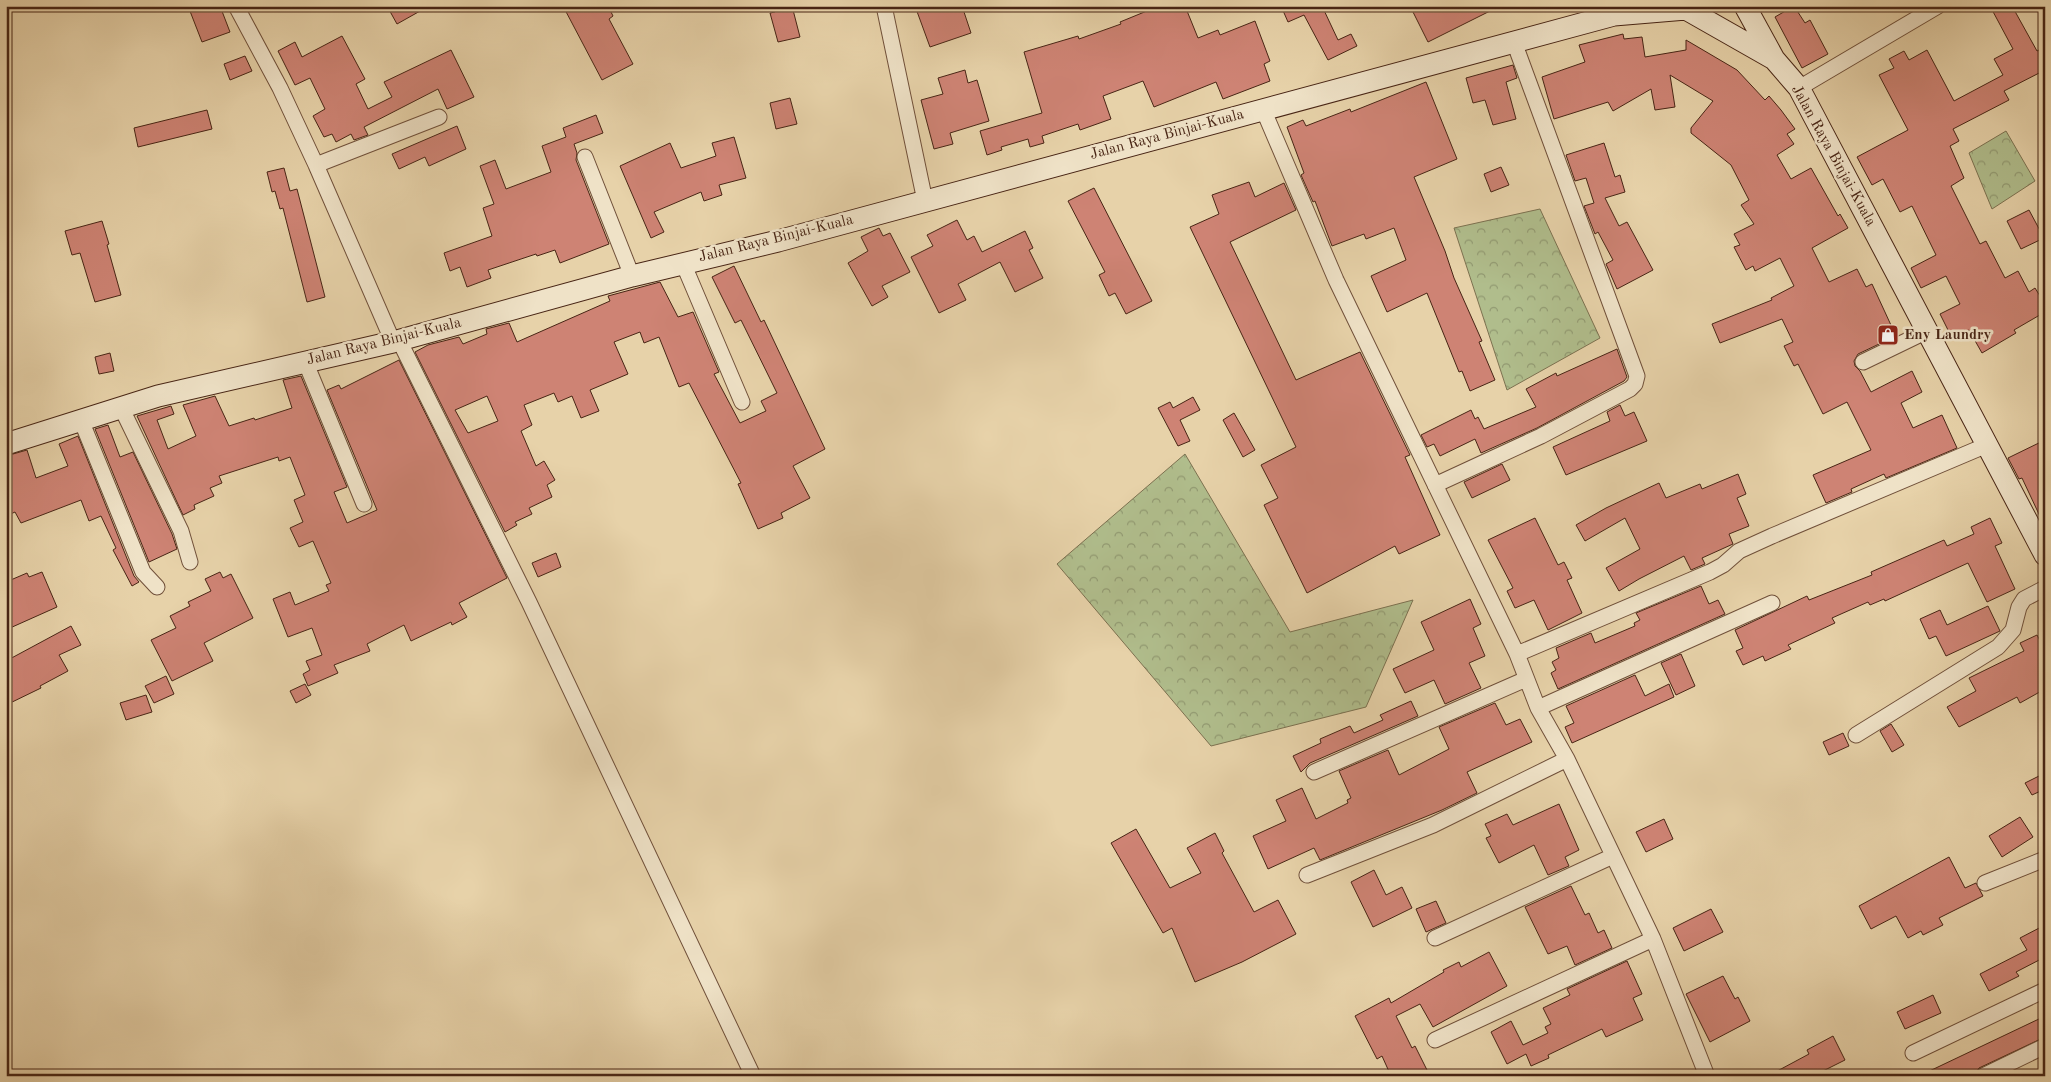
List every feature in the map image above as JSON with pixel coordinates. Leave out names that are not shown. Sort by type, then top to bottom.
[{"type":"main road","points":[[1745,6],[1774,58]]},
{"type":"main road","name":"Jalan Raya Binjai-Kuala","points":[[6,444],[121,408],[305,361],[396,341],[683,262],[778,241],[1614,15],[1688,8],[1719,30],[1774,58],[1799,88],[2045,555]]},
{"type":"street","points":[[236,6],[280,88],[396,341],[529,602],[753,1076]]},
{"type":"street","points":[[884,6],[925,201]]},
{"type":"street","points":[[1799,88],[1938,6]]},
{"type":"street","points":[[1435,485],[1542,436],[1630,390],[1635,384],[1637,376],[1514,42]]},
{"type":"street","points":[[1262,110],[1336,280],[1517,654],[1538,708],[1568,758],[1653,939],[1707,1076]]},
{"type":"street","points":[[316,165],[439,117]]},
{"type":"street","points":[[585,157],[632,276]]},
{"type":"street","points":[[683,262],[742,402]]},
{"type":"street","points":[[1863,362],[1927,331]]},
{"type":"street","points":[[305,361],[364,504]]},
{"type":"street","points":[[121,408],[181,531],[190,562]]},
{"type":"street","points":[[81,420],[143,572],[157,587]]},
{"type":"street","points":[[1517,654],[1710,572],[1723,565],[1739,551],[1772,536],[1987,445]]},
{"type":"street","points":[[1856,735],[1998,647],[2013,630],[2019,606],[2024,599],[2045,588]]},
{"type":"street","points":[[1538,708],[1772,603]]},
{"type":"street","points":[[1314,772],[1526,679]]},
{"type":"street","points":[[1307,875],[1433,825],[1568,758]]},
{"type":"street","points":[[1434,938],[1613,856]]},
{"type":"street","points":[[1985,883],[2045,859]]},
{"type":"street","points":[[1435,1040],[1653,939]]},
{"type":"street","points":[[1913,1053],[2045,990]]},
{"type":"street","points":[[1983,1076],[2045,1046]]},
{"type":"green space","points":[[2006,131],[2035,181],[1992,209],[1969,153]]},
{"type":"green space","points":[[1540,209],[1600,338],[1507,390],[1454,228]]},
{"type":"green space","points":[[1185,454],[1290,632],[1413,600],[1366,707],[1211,746],[1057,564]]},
{"type":"building","points":[[188,6],[220,6],[230,32],[202,42]]},
{"type":"building","points":[[387,6],[429,6],[397,24]]},
{"type":"building","points":[[563,6],[608,6],[613,16],[609,19],[633,64],[602,80]]},
{"type":"building","points":[[773,6],[792,6],[800,37],[778,42],[770,13],[775,12]]},
{"type":"building","points":[[915,6],[962,6],[971,33],[930,47]]},
{"type":"building","points":[[1159,6],[1185,6],[1198,38],[1218,30],[1220,35],[1255,21],[1270,61],[1264,64],[1270,81],[1223,99],[1216,82],[1154,107],[1143,81],[1103,96],[1111,119],[1080,130],[1078,124],[1042,136],[1044,143],[1030,147],[1028,139],[1001,147],[1002,150],[987,155],[980,131],[1042,113],[1024,52],[1078,36],[1079,39],[1121,24],[1120,22]]},
{"type":"building","points":[[1281,6],[1322,6],[1338,40],[1351,34],[1357,46],[1328,60],[1304,15],[1288,22]]},
{"type":"building","points":[[1410,6],[1500,6],[1428,42]]},
{"type":"building","points":[[1794,6],[1805,23],[1810,20],[1828,54],[1802,68],[1775,17]]},
{"type":"building","points":[[1990,6],[2012,6],[2037,51],[2045,47],[2045,70],[2004,91],[2009,100],[1953,129],[1959,141],[1950,146],[1964,178],[1951,186],[1980,244],[1986,241],[2005,278],[2018,271],[2029,292],[2035,288],[2045,304],[2045,312],[2014,330],[2016,333],[1982,353],[1969,330],[1952,338],[1940,314],[1960,304],[1946,276],[1921,288],[1911,268],[1936,255],[1912,206],[1900,212],[1883,179],[1872,185],[1857,157],[1908,130],[1879,75],[1894,68],[1889,59],[1904,51],[1909,60],[1927,50],[1954,101],[2003,75],[1994,59],[2013,49]]},
{"type":"building","points":[[1623,34],[1624,39],[1642,37],[1645,57],[1686,50],[1686,40],[1737,70],[1765,100],[1769,96],[1781,110],[1795,129],[1787,134],[1794,144],[1777,155],[1791,179],[1811,168],[1838,216],[1840,214],[1848,228],[1812,248],[1829,282],[1857,269],[1866,287],[1872,284],[1896,336],[1858,354],[1854,361],[1855,366],[1860,371],[1871,392],[1912,371],[1922,392],[1901,403],[1913,428],[1942,415],[1957,448],[1886,478],[1884,474],[1851,489],[1852,492],[1826,503],[1813,475],[1871,450],[1847,402],[1823,414],[1798,364],[1794,366],[1784,346],[1793,342],[1782,319],[1720,343],[1712,324],[1772,300],[1771,298],[1794,286],[1780,258],[1755,271],[1753,266],[1746,270],[1734,247],[1740,245],[1734,234],[1754,224],[1741,205],[1749,200],[1731,165],[1691,133],[1691,128],[1713,101],[1670,75],[1675,107],[1655,110],[1651,89],[1613,111],[1608,102],[1554,119],[1542,77],[1585,62],[1579,45]]},
{"type":"building","points":[[342,36],[365,79],[356,84],[368,109],[392,97],[384,82],[451,50],[474,97],[447,109],[438,89],[364,127],[368,135],[354,140],[351,134],[336,142],[332,134],[324,137],[313,116],[325,109],[310,78],[295,85],[278,51],[295,42],[302,57]]},
{"type":"building","points":[[245,56],[252,71],[230,80],[224,64]]},
{"type":"building","points":[[1513,65],[1517,78],[1506,82],[1516,119],[1493,125],[1485,100],[1473,103],[1466,78]]},
{"type":"building","points":[[965,70],[968,83],[977,80],[989,121],[950,133],[953,144],[934,149],[921,100],[943,94],[938,78]]},
{"type":"building","points":[[1426,82],[1457,159],[1414,177],[1445,251],[1454,278],[1482,341],[1479,342],[1495,380],[1470,391],[1462,371],[1459,372],[1427,293],[1387,312],[1371,276],[1406,260],[1394,228],[1366,239],[1364,234],[1332,246],[1315,201],[1313,202],[1301,175],[1304,173],[1287,127],[1303,120],[1306,126],[1350,109],[1351,112]]},
{"type":"building","points":[[790,98],[797,124],[776,129],[770,103]]},
{"type":"building","points":[[207,110],[212,129],[138,147],[134,128]]},
{"type":"building","points":[[596,115],[603,133],[574,144],[577,153],[576,160],[609,244],[560,263],[555,250],[537,256],[536,254],[488,270],[491,278],[467,287],[460,267],[450,271],[444,253],[492,236],[483,208],[494,204],[480,166],[495,160],[506,189],[551,172],[542,146],[566,137],[563,128]]},
{"type":"building","points":[[457,126],[466,149],[429,166],[425,157],[399,169],[392,154]]},
{"type":"building","points":[[734,137],[746,178],[719,185],[722,195],[704,201],[701,192],[654,212],[664,232],[651,238],[620,166],[670,143],[681,168],[716,156],[712,143]]},
{"type":"building","points":[[1604,143],[1615,177],[1620,175],[1625,192],[1605,198],[1619,226],[1627,222],[1653,270],[1617,289],[1606,264],[1613,260],[1598,232],[1595,234],[1584,206],[1594,203],[1586,178],[1575,181],[1566,155]]},
{"type":"building","points":[[1501,167],[1509,185],[1491,192],[1484,174]]},
{"type":"building","points":[[284,168],[290,191],[297,189],[325,297],[307,302],[283,208],[280,209],[275,191],[272,192],[267,172]]},
{"type":"building","points":[[1249,182],[1255,197],[1284,183],[1296,210],[1230,242],[1296,380],[1360,352],[1410,455],[1405,457],[1440,535],[1399,554],[1395,546],[1307,593],[1264,505],[1278,498],[1261,465],[1296,447],[1190,227],[1219,214],[1212,195]]},
{"type":"building","points":[[1094,188],[1152,301],[1126,314],[1115,293],[1109,296],[1099,275],[1105,272],[1068,201]]},
{"type":"building","points":[[2029,210],[2044,238],[2021,249],[2007,221]]},
{"type":"building","points":[[957,220],[967,240],[974,236],[982,252],[1025,231],[1033,248],[1029,250],[1043,278],[1015,292],[1000,262],[958,284],[966,300],[939,313],[911,257],[933,246],[927,235]]},
{"type":"building","points":[[102,221],[121,295],[95,302],[80,253],[72,255],[65,231]]},
{"type":"building","points":[[879,228],[883,236],[890,233],[910,272],[882,286],[888,297],[872,306],[848,263],[868,251],[861,237]]},
{"type":"building","points":[[734,266],[761,322],[764,320],[825,449],[793,466],[810,498],[781,513],[783,518],[758,529],[738,484],[741,483],[689,383],[679,387],[659,337],[644,343],[640,332],[614,342],[628,374],[590,390],[599,411],[581,418],[572,396],[558,402],[554,393],[524,405],[532,425],[521,431],[536,466],[544,461],[555,480],[547,485],[552,497],[529,508],[532,514],[515,522],[517,525],[505,532],[415,352],[428,345],[459,337],[463,344],[487,334],[486,329],[509,323],[517,342],[610,301],[608,296],[660,282],[678,317],[693,312],[719,372],[714,374],[740,423],[766,411],[761,401],[777,393],[741,320],[735,323],[712,277]],"holes":[[[487,396],[498,421],[468,433],[455,410]]]},
{"type":"building","points":[[1617,349],[1627,377],[1624,381],[1537,428],[1481,453],[1475,439],[1440,456],[1434,444],[1427,447],[1421,435],[1471,410],[1475,419],[1478,417],[1484,429],[1536,407],[1526,389],[1556,373],[1557,376]]},
{"type":"building","points":[[110,353],[114,371],[99,374],[95,357]]},
{"type":"building","points":[[399,360],[507,578],[459,603],[467,617],[452,625],[451,622],[411,641],[404,625],[367,644],[370,651],[334,665],[338,673],[308,686],[303,674],[310,670],[306,661],[322,655],[312,628],[288,637],[273,599],[290,592],[295,605],[329,591],[326,585],[331,583],[313,541],[299,547],[290,528],[303,522],[294,500],[305,495],[290,457],[279,461],[278,457],[219,476],[222,483],[210,488],[214,496],[194,505],[195,509],[183,515],[137,416],[171,406],[174,414],[157,420],[168,449],[196,436],[183,405],[215,396],[229,426],[254,418],[255,420],[292,408],[283,380],[301,376],[347,487],[334,492],[347,523],[377,510],[327,390],[339,385],[341,389]]},
{"type":"building","points":[[1193,397],[1200,410],[1180,420],[1190,441],[1178,446],[1158,408],[1170,402],[1173,408]]},
{"type":"building","points":[[1620,405],[1625,416],[1634,412],[1647,441],[1566,475],[1553,447],[1610,421],[1607,412]]},
{"type":"building","points":[[1234,413],[1255,450],[1243,457],[1223,420]]},
{"type":"building","points":[[108,425],[120,457],[133,452],[172,534],[177,549],[149,562],[95,429]]},
{"type":"building","points":[[78,436],[134,576],[139,582],[132,586],[113,550],[116,548],[101,516],[89,521],[81,500],[21,523],[15,512],[6,516],[6,456],[27,450],[36,478],[68,466],[59,444]]},
{"type":"building","points":[[2045,440],[2045,527],[2022,478],[2019,479],[2008,458]]},
{"type":"building","points":[[1502,464],[1510,480],[1472,498],[1464,482]]},
{"type":"building","points":[[1738,474],[1746,494],[1737,498],[1749,526],[1729,534],[1733,544],[1702,558],[1705,564],[1691,570],[1684,556],[1619,591],[1606,568],[1640,549],[1625,518],[1585,541],[1576,525],[1606,508],[1659,483],[1666,498],[1700,484],[1702,489]]},
{"type":"building","points":[[1535,518],[1558,565],[1564,562],[1572,578],[1567,580],[1582,613],[1548,630],[1534,600],[1515,608],[1507,591],[1513,588],[1488,540]]},
{"type":"building","points":[[1990,518],[2002,543],[1995,546],[2015,589],[1987,602],[1968,563],[1885,601],[1884,599],[1870,605],[1868,602],[1832,618],[1835,623],[1788,645],[1791,649],[1765,661],[1763,656],[1743,665],[1736,651],[1743,648],[1735,630],[1807,596],[1809,600],[1872,575],[1871,572],[1944,540],[1947,546],[1974,534],[1971,527]]},
{"type":"building","points":[[556,553],[561,567],[538,577],[532,563]]},
{"type":"building","points":[[42,572],[57,607],[10,628],[6,618],[6,582],[27,573],[29,577]]},
{"type":"building","points":[[220,572],[223,578],[231,574],[253,618],[204,643],[213,661],[172,681],[151,640],[176,628],[170,616],[190,606],[188,602],[211,591],[205,579]]},
{"type":"building","points":[[1701,586],[1709,604],[1718,600],[1725,614],[1558,689],[1551,673],[1556,670],[1552,662],[1559,658],[1556,648],[1591,633],[1595,643],[1635,626],[1634,623],[1640,620],[1636,613]]},
{"type":"building","points":[[1470,599],[1481,624],[1473,628],[1485,656],[1469,663],[1481,688],[1445,704],[1434,680],[1405,693],[1393,669],[1434,650],[1421,622]]},
{"type":"building","points":[[1988,606],[2000,631],[1946,656],[1936,636],[1929,639],[1920,619],[1940,610],[1947,625]]},
{"type":"building","points":[[71,626],[81,645],[59,655],[68,671],[40,686],[41,688],[6,705],[6,661]]},
{"type":"building","points":[[2037,635],[2045,650],[2045,689],[2020,703],[2017,697],[1959,727],[1947,707],[1976,691],[1969,678],[2024,651],[2020,643]]},
{"type":"building","points":[[1681,654],[1695,686],[1676,695],[1661,663]]},
{"type":"building","points":[[1635,675],[1645,696],[1669,684],[1674,697],[1572,743],[1565,727],[1574,723],[1566,706]]},
{"type":"building","points":[[166,676],[174,694],[154,703],[145,686]]},
{"type":"building","points":[[305,684],[311,695],[296,703],[290,691]]},
{"type":"building","points":[[146,695],[152,712],[126,720],[120,703]]},
{"type":"building","points":[[1411,701],[1418,716],[1310,763],[1301,772],[1293,756],[1321,743],[1320,739],[1350,726],[1354,733],[1383,720],[1380,715]]},
{"type":"building","points":[[1495,703],[1506,725],[1520,719],[1532,742],[1467,772],[1477,793],[1442,810],[1320,860],[1314,848],[1268,869],[1253,836],[1286,821],[1276,800],[1302,788],[1316,819],[1348,803],[1347,800],[1351,798],[1339,771],[1388,750],[1399,775],[1449,749],[1439,727]]},
{"type":"building","points":[[1891,724],[1904,745],[1892,752],[1880,731]]},
{"type":"building","points":[[1843,733],[1849,746],[1829,755],[1823,742]]},
{"type":"building","points":[[2045,773],[2045,789],[2032,795],[2025,783]]},
{"type":"building","points":[[1559,804],[1579,850],[1565,857],[1569,866],[1548,875],[1534,845],[1499,863],[1486,838],[1491,836],[1485,824],[1507,814],[1513,825]]},
{"type":"building","points":[[2020,817],[2033,837],[2002,857],[1989,836]]},
{"type":"building","points":[[1664,819],[1673,839],[1646,852],[1636,832]]},
{"type":"building","points":[[1136,829],[1170,888],[1201,873],[1187,848],[1215,833],[1224,851],[1222,853],[1254,912],[1278,900],[1296,934],[1242,962],[1195,982],[1172,928],[1163,933],[1111,843]]},
{"type":"building","points":[[1949,857],[1965,888],[1976,883],[1983,896],[1939,918],[1943,925],[1923,935],[1921,931],[1908,938],[1896,916],[1871,929],[1859,906]]},
{"type":"building","points":[[1374,870],[1386,895],[1402,887],[1412,908],[1373,927],[1351,882]]},
{"type":"building","points":[[1571,886],[1585,915],[1589,913],[1598,933],[1604,930],[1612,948],[1575,965],[1567,946],[1548,954],[1525,907]]},
{"type":"building","points":[[1436,901],[1446,923],[1426,932],[1416,909]]},
{"type":"building","points":[[1711,909],[1723,932],[1684,951],[1673,928]]},
{"type":"building","points":[[2045,925],[2045,957],[2016,972],[2019,976],[1989,991],[1980,974],[2027,950],[2020,938]]},
{"type":"building","points":[[1489,952],[1507,986],[1433,1027],[1420,1004],[1396,1016],[1412,1048],[1415,1046],[1430,1076],[1391,1076],[1382,1056],[1377,1059],[1355,1016],[1389,998],[1391,1003],[1459,962],[1461,967]]},
{"type":"building","points":[[1627,961],[1642,994],[1633,998],[1643,1020],[1606,1037],[1602,1029],[1548,1055],[1549,1058],[1531,1066],[1526,1054],[1507,1064],[1491,1032],[1511,1021],[1523,1045],[1548,1033],[1545,1027],[1551,1024],[1543,1008],[1570,995],[1567,989]]},
{"type":"building","points":[[1723,976],[1735,999],[1738,997],[1750,1021],[1710,1042],[1686,994]]},
{"type":"building","points":[[1933,995],[1941,1013],[1905,1029],[1897,1012]]},
{"type":"building","points":[[2041,1018],[2045,1027],[2045,1037],[1979,1068],[1974,1076],[1919,1076]]},
{"type":"building","points":[[1833,1036],[1845,1060],[1813,1076],[1768,1076],[1809,1054],[1807,1050]]},
{"type":"place","name":"Eny Laundry","points":[[1888,335]]}]
